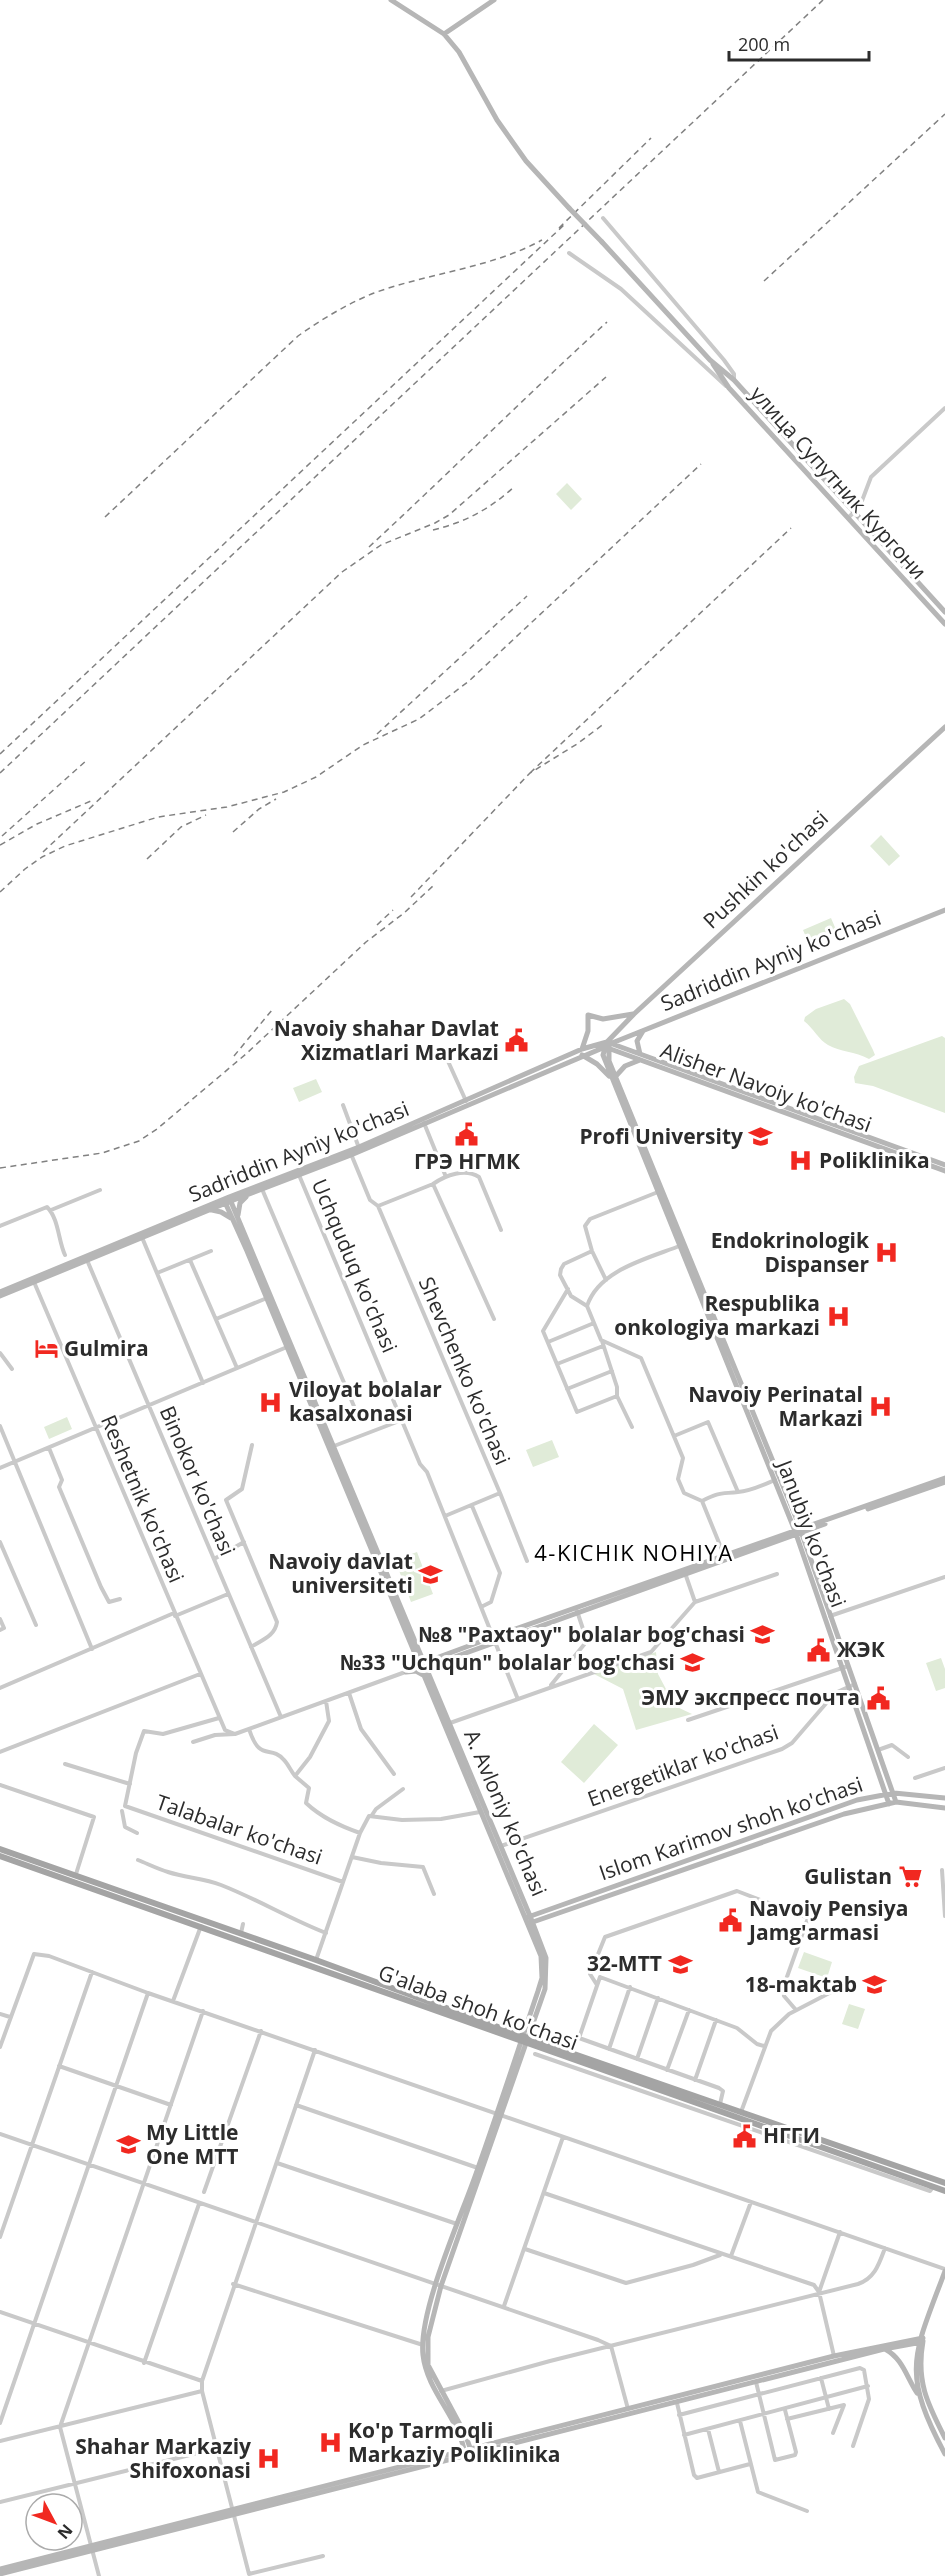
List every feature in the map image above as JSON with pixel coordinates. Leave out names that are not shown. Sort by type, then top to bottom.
[{"type":"main road","points":[[392,0],[444,34],[459,52],[497,120],[526,161],[710,360],[734,380],[945,612]]},
{"type":"main road","points":[[444,34],[494,0]]},
{"type":"main road","name":"улица Супутник Кургони","points":[[710,360],[729,388],[945,624]]},
{"type":"main road","name":"Pushkin ko'chasi","points":[[610,1044],[634,1014],[945,727]]},
{"type":"main road","name":"Sadriddin Ayniy ko'chasi","points":[[0,1294],[227,1200],[360,1149],[582,1052],[610,1044],[945,910]]},
{"type":"main road","points":[[634,1014],[603,1019],[588,1016],[588,1031],[582,1052],[613,1077],[625,1066],[641,1057],[637,1041],[644,1030]]},
{"type":"main road","name":"Alisher Navoiy ko'chasi","points":[[610,1044],[945,1171]]},
{"type":"main road","name":"Janubiy ko'chasi","points":[[610,1044],[609,1061],[613,1077],[777,1479],[830,1616],[848,1666],[889,1804]]},
{"type":"main road","name":"Alisher Navoiy ko'chasi","points":[[641,1057],[945,1165]]},
{"type":"main road","name":"Sadriddin Ayniy ko'chasi","points":[[142,1236],[262,1187]]},
{"type":"main road","points":[[210,1210],[235,1218],[240,1203],[247,1195]]},
{"type":"main road","name":"A. Avloniy ko'chasi","points":[[227,1200],[423,1666],[481,1811],[545,1953],[547,1976],[429,2309],[423,2345],[426,2373],[468,2451]]},
{"type":"main road","name":"A. Avloniy ko'chasi","points":[[235,1218],[267,1298],[334,1446],[418,1654]]},
{"type":"main road","points":[[414,1669],[945,1480]]},
{"type":"main road","points":[[685,1572],[724,1555],[798,1532]]},
{"type":"main road","name":"Janubiy ko'chasi","points":[[798,1532],[896,1802]]},
{"type":"main road","points":[[406,1672],[418,1654],[434,1662]]},
{"type":"main road","points":[[406,1672],[416,1671],[427,1676],[434,1662]]},
{"type":"main road","name":"A. Avloniy ko'chasi","points":[[427,1676],[450,1723],[530,1920]]},
{"type":"main road","name":"Islom Karimov shoh ko'chasi","points":[[530,1920],[857,1800],[894,1793],[945,1798]]},
{"type":"main road","name":"Islom Karimov shoh ko'chasi","points":[[530,1920],[844,1814],[896,1802],[945,1808]]},
{"type":"main road","name":"G'alaba shoh ko'chasi","points":[[0,1849],[316,1960],[525,2040],[561,2060],[945,2191]]},
{"type":"main road","name":"G'alaba shoh ko'chasi","points":[[0,1856],[525,2040],[720,2104],[945,2183]]},
{"type":"main road","name":"A. Avloniy ko'chasi","points":[[468,2451],[428,2365],[427,2353],[439,2285],[458,2224],[499,2115]]},
{"type":"main road","points":[[945,2270],[921,2338],[915,2374],[926,2418],[945,2454]]},
{"type":"main road","points":[[0,2569],[234,2512],[628,2409],[885,2349],[921,2338]]},
{"type":"main road","points":[[468,2451],[677,2403],[834,2356],[921,2338]]},
{"type":"main road","points":[[921,2338],[920,2379],[926,2400],[945,2438]]},
{"type":"main road","points":[[885,2349],[894,2354],[901,2363],[919,2397]]},
{"type":"main road","points":[[0,2574],[91,2548]]},
{"type":"street","points":[[603,218],[724,360],[734,374],[734,380]]},
{"type":"street","points":[[569,253],[621,289],[729,388]]},
{"type":"street","points":[[848,518],[860,506],[871,477],[945,408]]},
{"type":"street","points":[[447,1059],[467,1102]]},
{"type":"street","points":[[343,1105],[360,1149]]},
{"type":"street","points":[[423,1121],[446,1177]]},
{"type":"street","name":"Shevchenko ko'chasi","points":[[350,1153],[370,1200],[378,1206],[500,1493],[445,1516]]},
{"type":"street","points":[[378,1206],[457,1173],[476,1175],[479,1177],[501,1230]]},
{"type":"street","name":"Uchquduq ko'chasi","points":[[298,1174],[445,1516],[517,1697]]},
{"type":"street","points":[[433,1184],[494,1319]]},
{"type":"street","points":[[262,1187],[356,1412]]},
{"type":"street","points":[[51,1211],[100,1190]]},
{"type":"street","points":[[606,1280],[592,1251],[585,1226],[590,1219],[660,1191]]},
{"type":"street","points":[[0,1226],[47,1207],[51,1211],[59,1233],[58,1239],[65,1255]]},
{"type":"street","points":[[142,1236],[203,1383]]},
{"type":"street","points":[[587,1305],[590,1298],[606,1280],[621,1269],[682,1245]]},
{"type":"street","points":[[158,1273],[211,1251]]},
{"type":"street","points":[[592,1251],[564,1264],[561,1275],[571,1296],[587,1305],[618,1387],[617,1396],[632,1427]]},
{"type":"street","name":"Binokor ko'chasi","points":[[86,1259],[281,1718]]},
{"type":"street","points":[[190,1260],[237,1368]]},
{"type":"street","name":"Reshetnik ko'chasi","points":[[33,1280],[219,1718],[225,1730],[235,1734]]},
{"type":"street","points":[[568,1289],[543,1331],[577,1413],[617,1396]]},
{"type":"street","points":[[216,1319],[267,1298]]},
{"type":"street","points":[[548,1342],[594,1323]]},
{"type":"street","points":[[601,1340],[641,1358],[683,1458],[678,1479],[684,1493],[702,1501],[724,1555]]},
{"type":"street","points":[[0,1468],[289,1346]]},
{"type":"street","points":[[557,1364],[603,1346]]},
{"type":"street","points":[[0,1353],[12,1370]]},
{"type":"street","points":[[567,1389],[612,1371]]},
{"type":"street","points":[[334,1446],[402,1420]]},
{"type":"street","points":[[674,1436],[708,1422],[738,1492]]},
{"type":"street","points":[[0,1426],[92,1649]]},
{"type":"street","points":[[250,1647],[270,1636],[277,1622],[226,1500],[242,1489],[252,1445]]},
{"type":"street","points":[[49,1448],[62,1480],[59,1487],[108,1602],[120,1599]]},
{"type":"street","points":[[702,1501],[720,1491],[738,1492],[777,1479]]},
{"type":"street","points":[[500,1493],[527,1561]]},
{"type":"street","points":[[472,1506],[500,1574],[491,1602],[482,1607]]},
{"type":"street","points":[[0,1542],[36,1626]]},
{"type":"street","points":[[214,1559],[244,1542]]},
{"type":"street","points":[[685,1572],[695,1602]]},
{"type":"street","points":[[450,1723],[517,1697],[651,1652],[695,1602],[777,1574]]},
{"type":"street","points":[[830,1616],[945,1577]]},
{"type":"street","points":[[0,1688],[174,1614],[228,1594]]},
{"type":"street","points":[[551,1685],[587,1641],[577,1610]]},
{"type":"street","points":[[0,1619],[4,1628],[0,1630]]},
{"type":"street","points":[[688,1720],[848,1666]]},
{"type":"street","points":[[193,1742],[214,1736],[235,1734],[414,1669]]},
{"type":"street","points":[[0,1752],[200,1674]]},
{"type":"street","name":"Energetiklar ko'chasi","points":[[501,1846],[782,1749],[792,1743],[835,1693],[853,1685]]},
{"type":"street","points":[[349,1693],[361,1729],[393,1774]]},
{"type":"street","points":[[249,1729],[254,1743],[261,1750],[284,1760],[295,1776],[310,1757],[329,1721],[326,1701]]},
{"type":"street","points":[[65,1764],[130,1784],[136,1753],[144,1731],[163,1734],[219,1718]]},
{"type":"street","points":[[878,1750],[892,1745],[908,1757]]},
{"type":"street","points":[[915,1778],[945,1768]]},
{"type":"street","name":"Talabalar ko'chasi","points":[[295,1776],[309,1788],[306,1803],[310,1807],[329,1820],[360,1833]]},
{"type":"street","name":"Talabalar ko'chasi","points":[[130,1784],[125,1806],[343,1882]]},
{"type":"street","points":[[0,1785],[94,1817],[76,1875]]},
{"type":"street","name":"Talabalar ko'chasi","points":[[316,1960],[366,1819],[403,1789]]},
{"type":"street","points":[[122,1811],[125,1827],[137,1833]]},
{"type":"street","points":[[372,1815],[402,1820],[441,1819],[481,1811]]},
{"type":"street","name":"Talabalar ko'chasi","points":[[352,1857],[381,1863],[423,1867],[434,1894]]},
{"type":"street","points":[[138,1860],[167,1872],[192,1876],[220,1885],[326,1933]]},
{"type":"street","points":[[942,1870],[945,1916]]},
{"type":"street","points":[[597,1985],[590,1974],[605,1937],[737,1891],[808,1918],[783,1988],[784,1996],[796,2010]]},
{"type":"street","points":[[241,1933],[243,1924]]},
{"type":"street","points":[[173,2001],[201,1926]]},
{"type":"street","points":[[0,2047],[34,1954],[49,1956],[148,1993],[945,2270]]},
{"type":"street","points":[[0,2237],[92,1972]]},
{"type":"street","points":[[720,2104],[723,2091],[579,2038],[600,1977],[737,2028],[757,2044],[764,2046]]},
{"type":"street","points":[[609,2049],[630,1987]]},
{"type":"street","points":[[741,2112],[771,2031],[796,2010],[839,1988]]},
{"type":"street","points":[[0,2422],[148,1993]]},
{"type":"street","points":[[637,2059],[658,1998]]},
{"type":"street","points":[[667,2070],[689,2010]]},
{"type":"street","points":[[99,2576],[60,2427],[203,2011]]},
{"type":"street","points":[[0,2014],[10,2017]]},
{"type":"street","points":[[695,2080],[716,2020]]},
{"type":"street","points":[[204,2192],[261,2031]]},
{"type":"street","points":[[315,2050],[233,2283],[202,2381],[202,2391],[249,2574],[323,2556]]},
{"type":"street","points":[[535,2054],[561,2060]]},
{"type":"street","points":[[59,2066],[171,2105]]},
{"type":"street","points":[[296,2105],[478,2168]]},
{"type":"street","points":[[0,2134],[199,2204],[504,2306],[611,2346]]},
{"type":"street","points":[[504,2306],[563,2137]]},
{"type":"street","points":[[276,2163],[458,2224]]},
{"type":"street","points":[[544,2193],[814,2285],[819,2292],[834,2356]]},
{"type":"street","points":[[731,2256],[751,2202]]},
{"type":"street","points":[[144,2362],[199,2204]]},
{"type":"street","points":[[819,2292],[840,2232]]},
{"type":"street","points":[[441,2392],[550,2361],[868,2281],[874,2274],[885,2248]]},
{"type":"street","points":[[525,2249],[626,2283],[693,2265],[720,2254]]},
{"type":"street","points":[[233,2283],[423,2345]]},
{"type":"street","points":[[0,2312],[202,2381]]},
{"type":"street","points":[[611,2346],[628,2409]]},
{"type":"street","points":[[679,2415],[860,2368],[864,2370],[869,2399],[853,2446]]},
{"type":"street","points":[[821,2378],[829,2409]]},
{"type":"street","points":[[756,2380],[775,2460],[795,2455],[796,2452],[785,2410]]},
{"type":"street","points":[[684,2435],[785,2410],[868,2386]]},
{"type":"street","points":[[0,2441],[158,2400],[202,2391]]},
{"type":"street","points":[[677,2403],[694,2475],[697,2478],[750,2464]]},
{"type":"street","points":[[787,2419],[844,2404],[833,2433]]},
{"type":"street","points":[[740,2421],[758,2492],[807,2511]]},
{"type":"street","points":[[708,2429],[720,2472]]},
{"type":"street","points":[[0,2502],[218,2448]]},
{"type":"green space","points":[[567,483],[582,499],[571,510],[556,494]]},
{"type":"green space","points":[[881,835],[900,856],[889,866],[870,846]]},
{"type":"green space","points":[[831,918],[837,932],[809,944],[803,930]]},
{"type":"green space","points":[[844,999],[850,1004],[873,1050],[875,1055],[869,1059],[828,1045],[804,1021],[805,1017],[816,1009]]},
{"type":"green space","points":[[942,1036],[945,1038],[945,1113],[873,1086],[855,1083],[854,1077],[859,1066]]},
{"type":"green space","points":[[316,1079],[322,1092],[299,1102],[293,1088]]},
{"type":"green space","points":[[67,1417],[72,1429],[49,1439],[44,1427]]},
{"type":"green space","points":[[552,1440],[559,1457],[533,1467],[526,1450]]},
{"type":"green space","points":[[417,1552],[433,1594],[411,1602],[395,1560]]},
{"type":"green space","points":[[656,1652],[658,1674],[675,1706],[692,1714],[636,1730],[623,1689],[594,1674]]},
{"type":"green space","points":[[941,1658],[945,1669],[945,1688],[936,1691],[926,1663]]},
{"type":"green space","points":[[594,1724],[618,1745],[584,1783],[561,1762]]},
{"type":"green space","points":[[804,1952],[832,1962],[827,1978],[798,1968]]},
{"type":"green space","points":[[849,2004],[865,2009],[858,2029],[842,2024]]},
{"type":"railway","points":[[0,773],[823,0]]},
{"type":"railway","points":[[764,281],[945,114]]},
{"type":"railway","points":[[559,228],[651,138]]},
{"type":"railway","points":[[0,754],[565,224]]},
{"type":"railway","points":[[105,517],[298,336],[316,324],[374,293],[481,264],[542,240]]},
{"type":"railway","points":[[369,547],[607,322]]},
{"type":"railway","points":[[43,852],[342,572],[381,545],[449,515],[606,377]]},
{"type":"railway","points":[[0,892],[25,869],[42,857],[65,846],[158,817],[227,807],[284,792],[316,777],[363,745],[419,719],[469,681],[701,464]]},
{"type":"railway","points":[[433,530],[477,514],[515,486]]},
{"type":"railway","points":[[530,773],[791,528]]},
{"type":"railway","points":[[377,734],[527,596]]},
{"type":"railway","points":[[411,897],[530,773],[577,744],[605,723]]},
{"type":"railway","points":[[2,836],[87,760]]},
{"type":"railway","points":[[233,832],[259,809],[276,799]]},
{"type":"railway","points":[[0,845],[37,824],[91,801]]},
{"type":"railway","points":[[147,859],[181,827],[206,815]]},
{"type":"railway","points":[[0,1168],[102,1153],[139,1141],[157,1129],[246,1054],[366,942],[404,913],[434,885]]},
{"type":"railway","points":[[377,925],[393,910]]},
{"type":"railway","points":[[234,1056],[272,1010]]},
{"type":"place","name":"Navoiy shahar Davlat Xizmatlari Markazi","points":[[517,1041]]},
{"type":"place","name":"ГРЭ НГМК","points":[[467,1134]]},
{"type":"place","name":"Profi University","points":[[761,1137]]},
{"type":"place","name":"Poliklinika","points":[[801,1161]]},
{"type":"place","name":"Endokrinologik Dispanser","points":[[887,1253]]},
{"type":"place","name":"Respublika onkologiya markazi","points":[[838,1316]]},
{"type":"place","name":"Gulmira","points":[[46,1349]]},
{"type":"place","name":"Viloyat bolalar kasalxonasi","points":[[271,1402]]},
{"type":"place","name":"Navoiy Perinatal Markazi","points":[[881,1407]]},
{"type":"place","name":"Navoiy davlat universiteti","points":[[431,1574]]},
{"type":"place","name":"№8 \"Paxtaoy\" bolalar bog'chasi","points":[[763,1635]]},
{"type":"place","name":"ЖЭК","points":[[819,1650]]},
{"type":"place","name":"№33 \"Uchqun\" bolalar bog'chasi","points":[[693,1663]]},
{"type":"place","name":"ЭМУ экспресс почта","points":[[878,1698]]},
{"type":"place","name":"Gulistan","points":[[910,1877]]},
{"type":"place","name":"Navoiy Pensiya Jamg'armasi","points":[[731,1921]]},
{"type":"place","name":"32-MTT","points":[[680,1964]]},
{"type":"place","name":"18-maktab","points":[[875,1985]]},
{"type":"place","name":"НГГИ","points":[[745,2136]]},
{"type":"place","name":"My Little One MTT","points":[[128,2145]]},
{"type":"place","name":"Ko'p Tarmoqli Markaziy Poliklinika","points":[[330,2443]]},
{"type":"place","name":"Shahar Markaziy Shifoxonasi","points":[[269,2459]]},
{"type":"district","name":"4-KICHIK NOHIYA","points":[[634,1553]]}]
